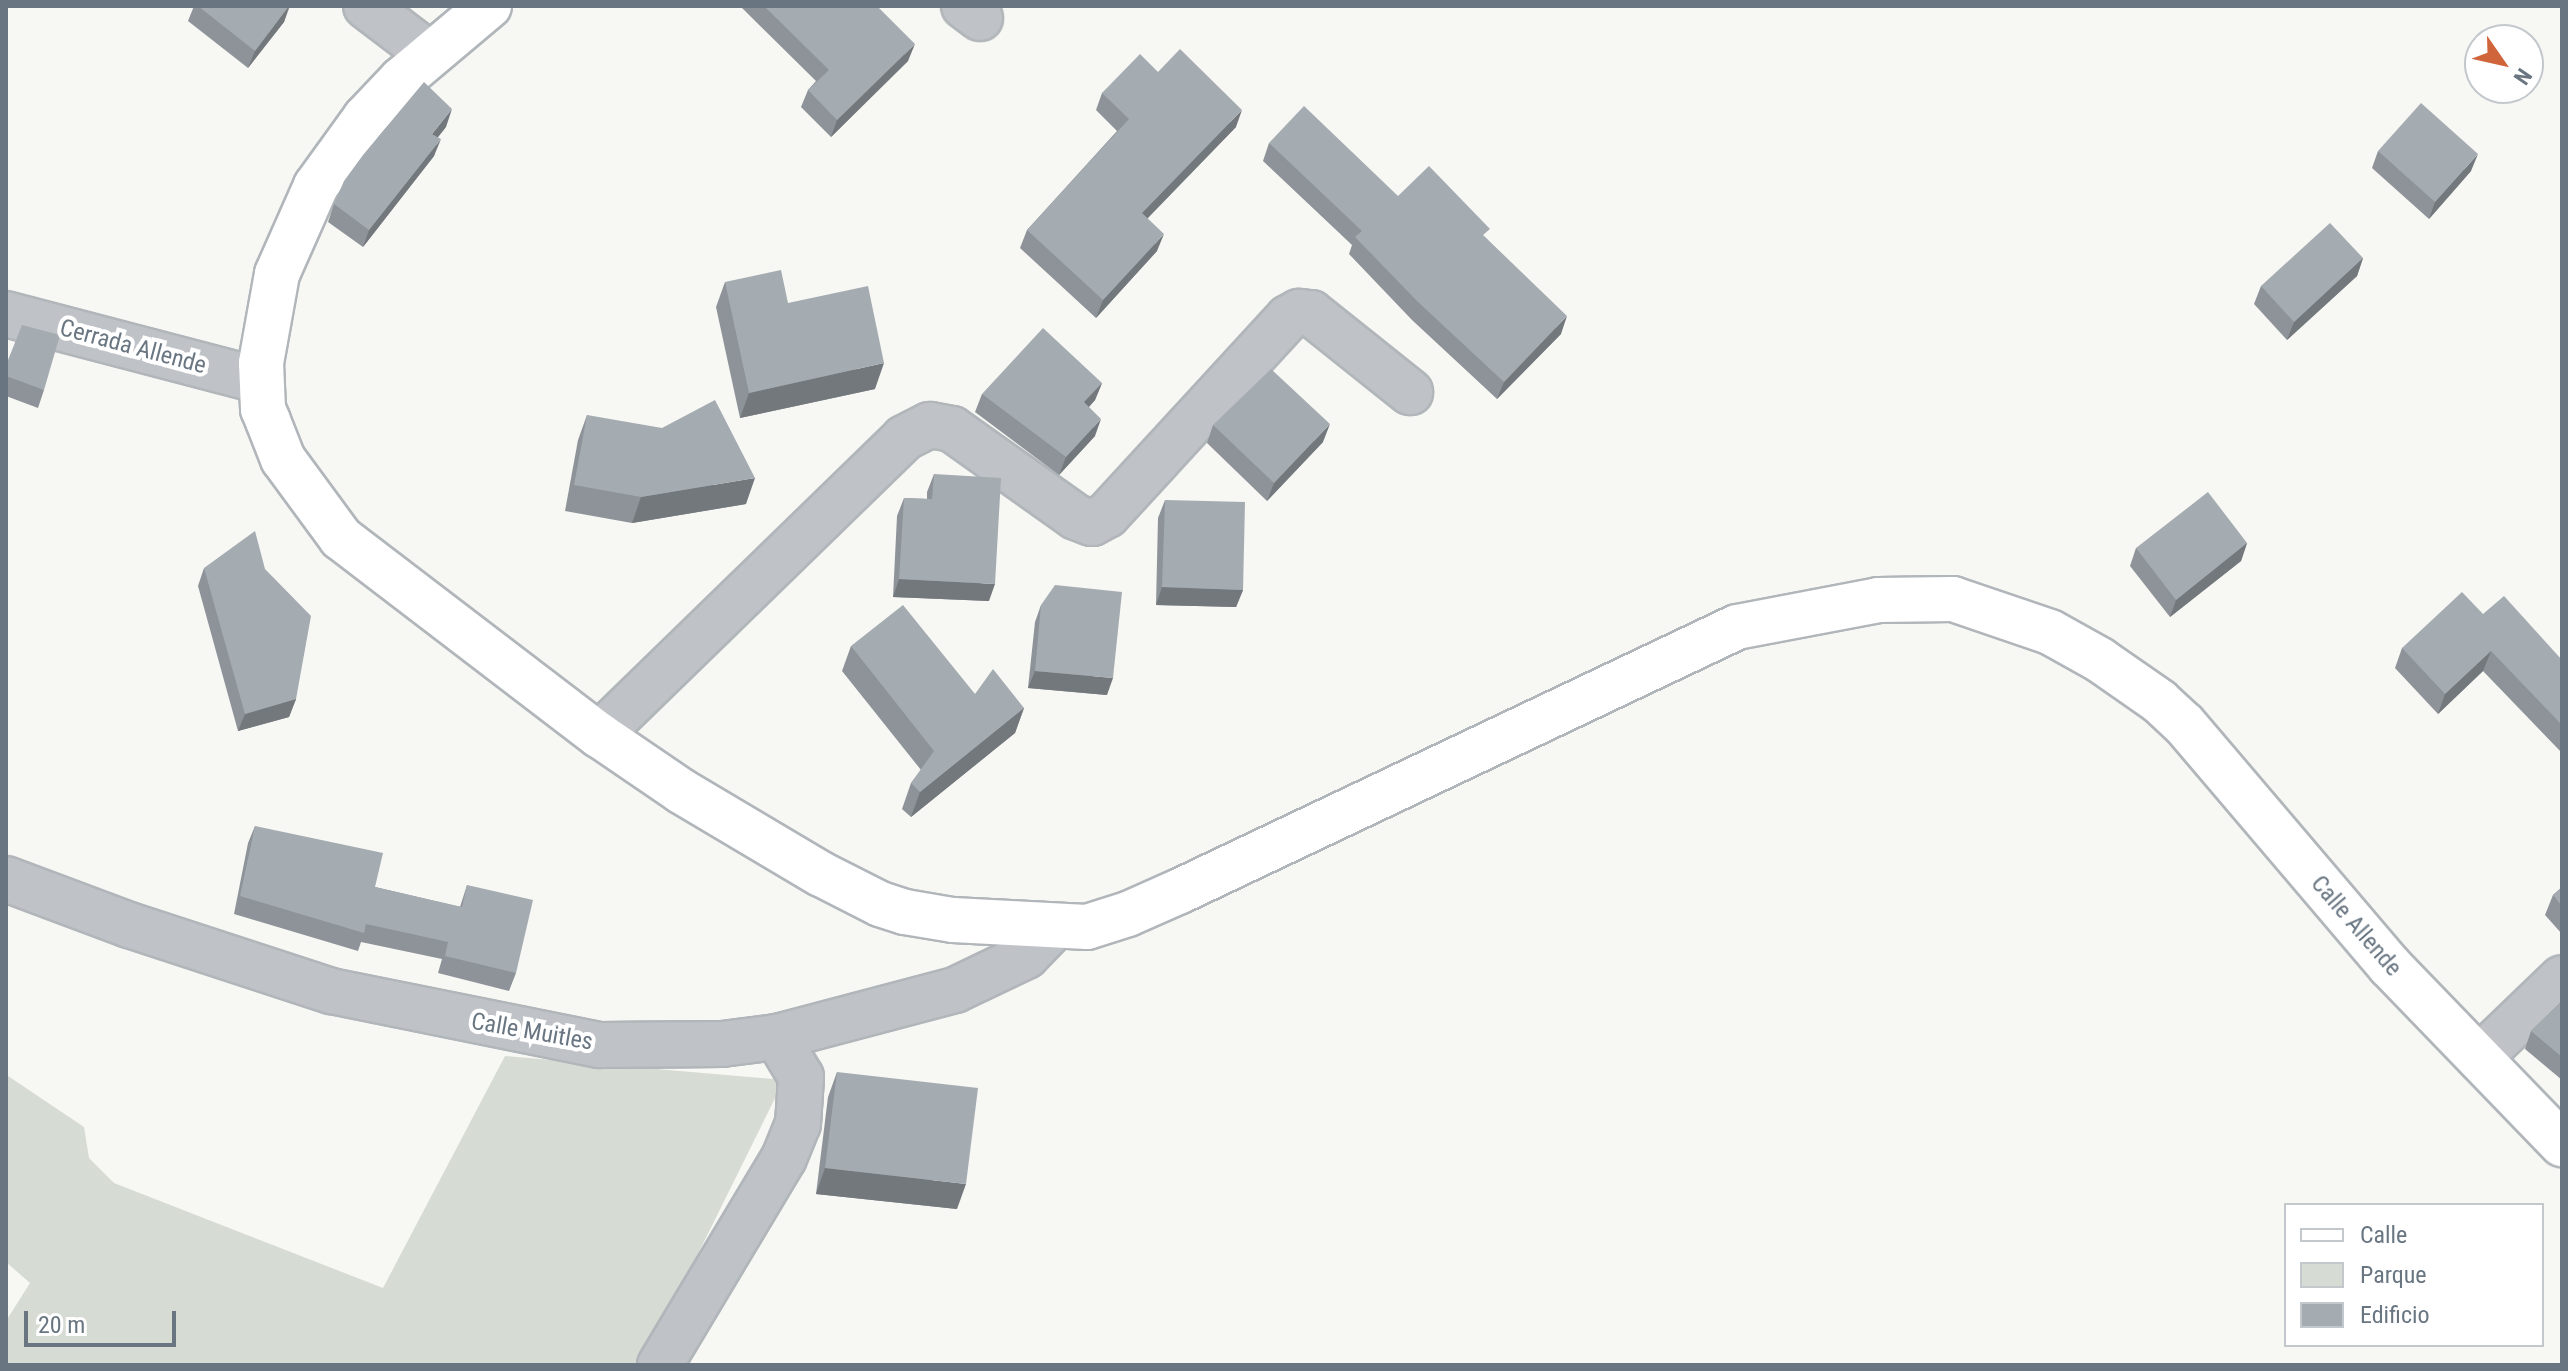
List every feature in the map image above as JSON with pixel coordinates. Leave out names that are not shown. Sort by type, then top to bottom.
[{"type":"street","points":[[366,6],[429,54]]},
{"type":"street","name":"Calle Allende","points":[[489,6],[429,54],[365,118],[316,186],[277,274],[261,363],[263,409],[283,459],[341,538],[599,735],[775,849],[880,904],[953,920],[1087,927],[1128,914],[1737,627],[1878,600],[1953,599],[2050,632],[2100,660],[2159,701],[2184,724],[2390,966],[2562,1144]]},
{"type":"street","points":[[599,735],[904,438],[930,425],[952,429],[1076,517],[1092,523],[1107,515],[1288,318],[1299,312],[1311,313],[1410,392]]},
{"type":"street","name":"Cerrada Allende","points":[[6,314],[261,381]]},
{"type":"street","name":"Calle Muitles","points":[[6,879],[129,925],[331,991],[480,1024],[600,1045],[722,1044],[777,1037],[955,990],[1019,960],[1054,927]]},
{"type":"street","points":[[2479,1058],[2562,978]]},
{"type":"street","points":[[660,1365],[784,1158],[798,1124],[801,1077],[777,1037]]},
{"type":"green space","points":[[505,1056],[784,1080],[643,1365],[6,1365],[6,1321],[30,1283],[6,1262],[6,1070],[8,1076],[84,1127],[89,1158],[114,1183],[383,1288]]},
{"type":"building","points":[[198,6],[289,6],[255,51]]},
{"type":"building","points":[[764,6],[877,6],[915,44],[837,120],[808,90],[829,70]]},
{"type":"building","points":[[1180,49],[1242,110],[1142,213],[1164,234],[1103,300],[1027,230],[1129,119],[1102,93],[1140,54],[1158,72]]},
{"type":"building","points":[[424,82],[452,109],[432,134],[441,139],[369,230],[334,204],[344,181],[363,155]]},
{"type":"building","points":[[2421,103],[2478,154],[2435,202],[2378,151]]},
{"type":"building","points":[[1304,106],[1398,196],[1429,166],[1490,229],[1483,235],[1567,316],[1504,382],[1418,302],[1355,237],[1362,231],[1269,143]]},
{"type":"building","points":[[2330,223],[2363,258],[2294,322],[2261,286]]},
{"type":"building","points":[[781,270],[788,303],[868,286],[884,363],[749,393],[725,282]]},
{"type":"building","points":[[22,325],[60,335],[44,390],[6,376],[6,365]]},
{"type":"building","points":[[1043,328],[1102,383],[1084,402],[1101,419],[1066,457],[982,394]]},
{"type":"building","points":[[1271,369],[1330,424],[1274,483],[1213,425]]},
{"type":"building","points":[[715,400],[755,478],[641,497],[574,485],[587,415],[662,428]]},
{"type":"building","points":[[934,474],[1001,478],[995,584],[899,579],[904,498],[932,499]]},
{"type":"building","points":[[2208,492],[2247,543],[2176,600],[2136,548]]},
{"type":"building","points":[[1165,500],[1245,502],[1243,590],[1162,587]]},
{"type":"building","points":[[255,531],[265,569],[311,616],[296,699],[245,714],[204,568]]},
{"type":"building","points":[[1055,585],[1122,592],[1113,678],[1035,671],[1041,605]]},
{"type":"building","points":[[2462,592],[2483,614],[2504,596],[2562,660],[2562,725],[2491,651],[2445,694],[2402,648]]},
{"type":"building","points":[[903,605],[975,694],[993,669],[1024,708],[920,792],[911,783],[934,751],[851,646]]},
{"type":"building","points":[[255,826],[383,853],[375,887],[462,907],[467,885],[533,900],[516,973],[445,956],[448,942],[366,924],[364,933],[240,896]]},
{"type":"building","points":[[2562,887],[2562,906],[2553,895]]},
{"type":"building","points":[[2562,1001],[2562,1057],[2531,1031]]},
{"type":"building","points":[[837,1072],[978,1088],[966,1184],[825,1168]]}]
